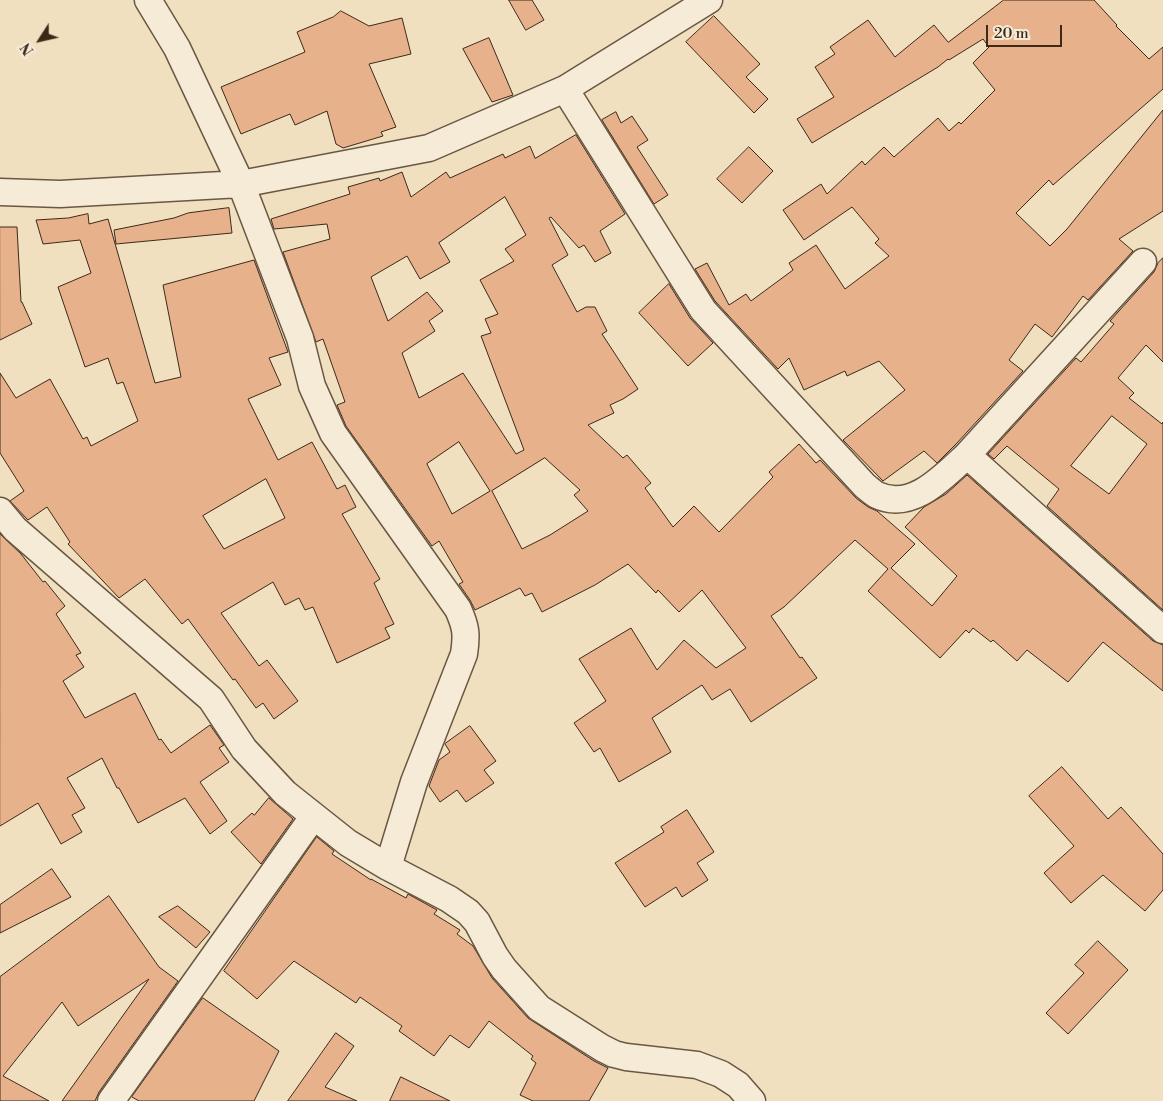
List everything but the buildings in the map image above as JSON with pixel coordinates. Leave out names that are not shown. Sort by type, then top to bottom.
[{"type":"street","points":[[148,0],[177,48],[241,184],[300,338],[312,386],[333,433],[458,609],[465,626],[467,637],[464,654],[414,782],[388,867]]},
{"type":"street","points":[[0,192],[60,194],[241,184],[429,148],[564,89],[709,0]]},
{"type":"street","points":[[564,89],[703,310],[865,486],[877,495],[905,499],[932,487],[967,455],[1143,262]]},
{"type":"street","points":[[967,455],[1163,630]]},
{"type":"street","points":[[0,511],[15,530],[210,700],[252,759],[285,793],[313,817],[348,843],[388,867],[449,899],[468,912],[477,922],[504,969],[539,1008],[602,1048],[626,1057],[697,1065],[721,1074],[738,1085],[752,1101]]},
{"type":"street","points":[[111,1101],[313,817]]}]
